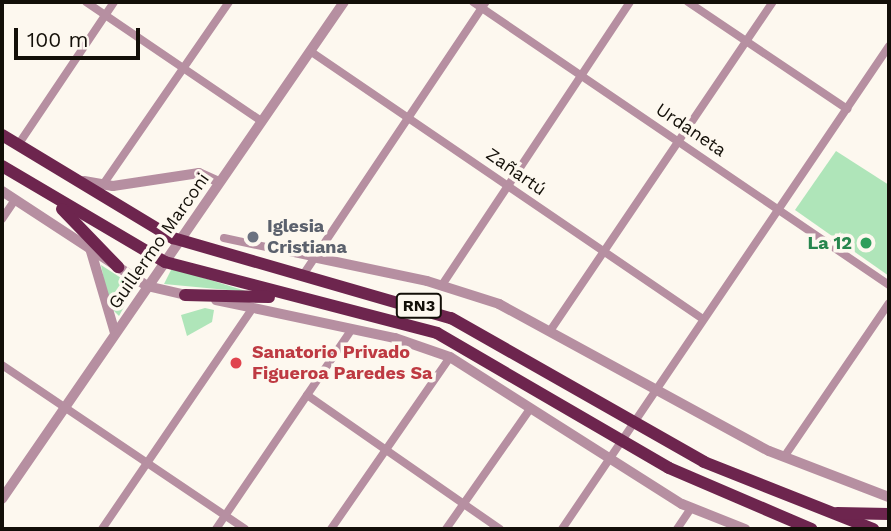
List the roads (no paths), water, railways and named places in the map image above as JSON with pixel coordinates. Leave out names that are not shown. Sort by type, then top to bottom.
[{"type":"highway","name":"RN3","points":[[2,135],[180,241],[451,318],[704,462],[873,529]]},
{"type":"highway","name":"RN3","points":[[2,166],[165,262],[298,301],[437,333],[706,486],[811,529]]},
{"type":"highway","name":"RN3","points":[[41,191],[118,267]]},
{"type":"highway","points":[[185,295],[298,301]]},
{"type":"highway","points":[[827,512],[889,514]]},
{"type":"street","points":[[86,2],[261,121]]},
{"type":"street","points":[[18,145],[114,2]]},
{"type":"street","points":[[102,186],[229,2]]},
{"type":"street","name":"Guillermo Marconi","points":[[2,499],[345,2]]},
{"type":"street","name":"Urdaneta","points":[[473,2],[484,5],[580,74],[889,285]]},
{"type":"street","points":[[442,285],[630,2]]},
{"type":"street","points":[[688,2],[847,109]]},
{"type":"street","points":[[550,331],[774,2]]},
{"type":"street","points":[[303,275],[484,5]]},
{"type":"street","points":[[562,529],[612,460],[703,319],[889,46]]},
{"type":"street","name":"Zañartú","points":[[310,51],[703,319]]},
{"type":"street","points":[[72,178],[102,186],[199,173],[219,182]]},
{"type":"street","points":[[2,191],[147,286],[351,330],[450,357],[691,508],[745,529]]},
{"type":"street","points":[[2,219],[15,200]]},
{"type":"street","points":[[224,238],[442,285],[550,331],[656,393],[784,457],[888,493]]},
{"type":"street","points":[[90,248],[115,333]]},
{"type":"street","points":[[784,457],[889,303]]},
{"type":"street","points":[[102,529],[253,308]]},
{"type":"street","points":[[216,529],[351,330]]},
{"type":"street","points":[[331,529],[450,357]]},
{"type":"street","points":[[2,365],[246,529]]},
{"type":"street","points":[[307,395],[500,529]]},
{"type":"street","points":[[446,529],[530,409]]},
{"type":"street","points":[[677,529],[691,508]]},
{"type":"place","name":"Iglesia Cristiana","points":[[253,237]]},
{"type":"place","name":"La 12","points":[[866,243]]},
{"type":"place","name":"Sanatorio Privado Figueroa Paredes Sa","points":[[236,363]]}]
